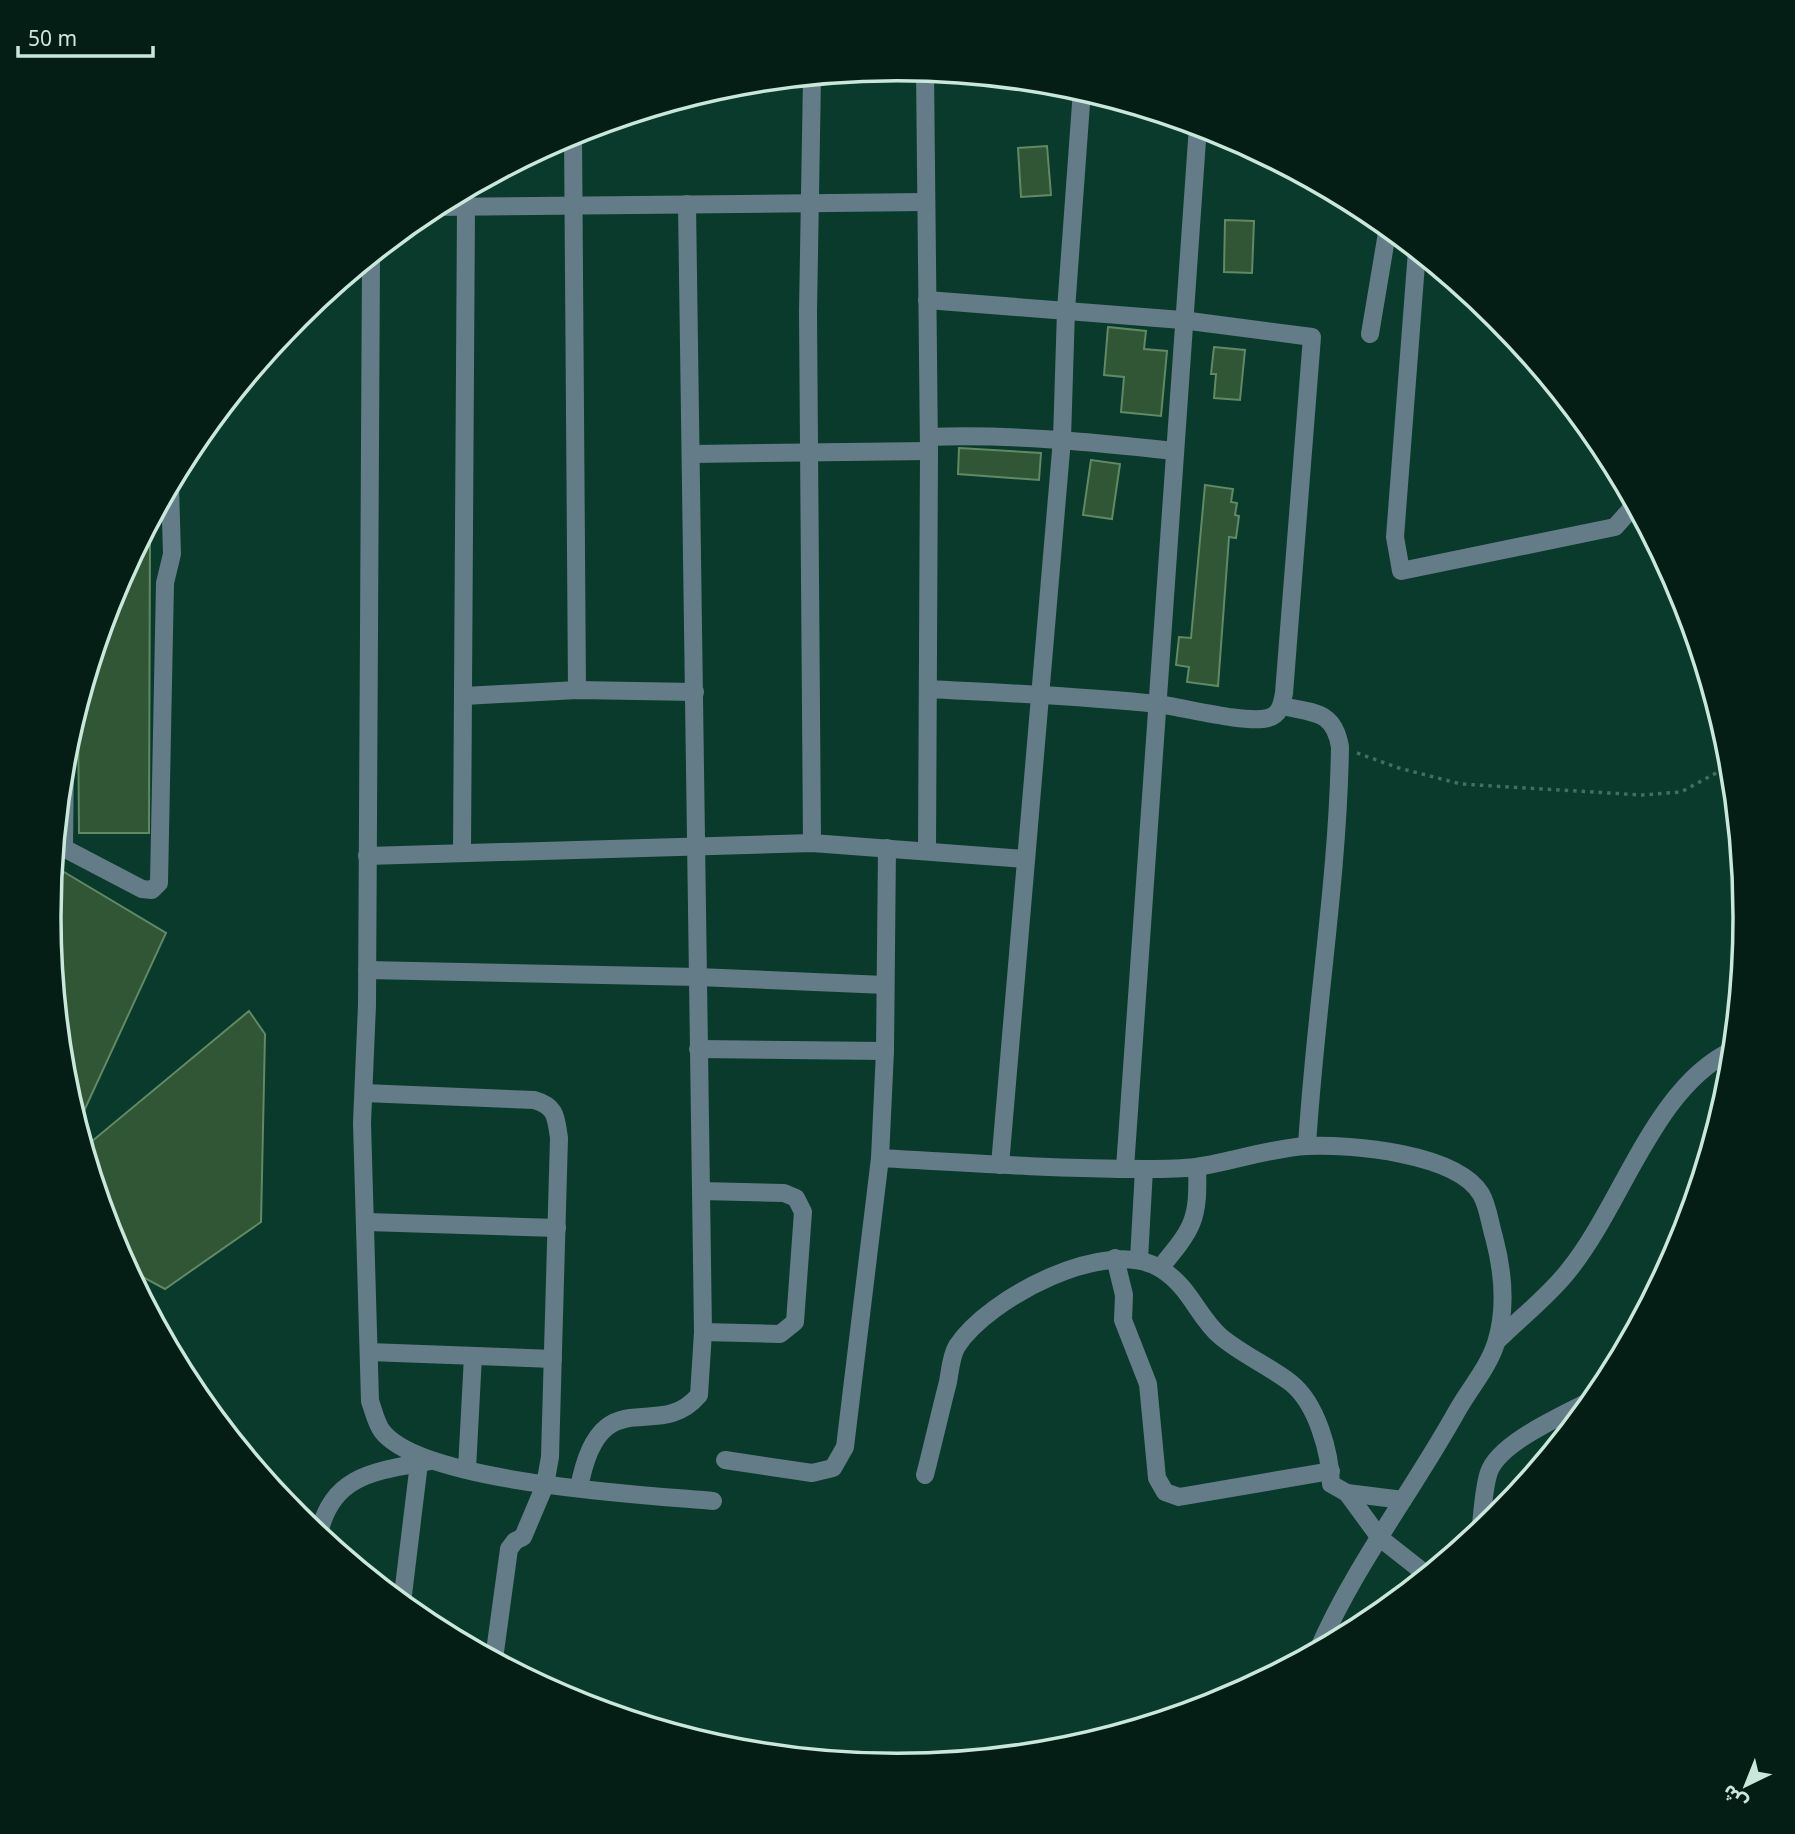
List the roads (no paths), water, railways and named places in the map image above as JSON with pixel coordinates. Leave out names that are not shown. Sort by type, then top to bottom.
[{"type":"street","points":[[925,82],[929,444],[927,851]]},
{"type":"street","points":[[812,86],[809,453],[812,843]]},
{"type":"street","points":[[1000,1165],[1062,439],[1066,310],[1081,102]]},
{"type":"street","points":[[1125,1168],[1182,320],[1197,136]]},
{"type":"street","points":[[573,146],[577,690]]},
{"type":"street","points":[[457,207],[925,202]]},
{"type":"street","points":[[579,1488],[592,1443],[607,1426],[626,1418],[679,1412],[699,1395],[702,1332],[701,1191],[687,204]]},
{"type":"street","points":[[462,853],[466,207]]},
{"type":"street","points":[[1370,334],[1386,239]]},
{"type":"street","points":[[1416,261],[1395,537],[1401,571],[1615,527],[1629,512]]},
{"type":"street","points":[[370,269],[367,970],[362,1123],[367,1222],[370,1401],[382,1431],[425,1462]]},
{"type":"street","points":[[927,300],[1182,320],[1312,337],[1282,706],[1268,718],[1251,718],[1158,704],[928,688]]},
{"type":"street","points":[[692,454],[809,453],[929,444],[984,435],[1062,439],[1174,452]]},
{"type":"street","points":[[64,848],[142,889],[152,890],[159,883],[165,583],[172,554],[170,504]]},
{"type":"street","points":[[464,696],[577,690],[695,692]]},
{"type":"street","points":[[1282,706],[1320,714],[1331,721],[1340,747],[1307,1146]]},
{"type":"street","points":[[367,856],[697,844],[812,843],[1026,859]]},
{"type":"street","points":[[725,1460],[812,1473],[833,1468],[843,1455],[880,1158],[885,1051],[887,848]]},
{"type":"street","points":[[367,970],[698,977],[885,985]]},
{"type":"street","points":[[698,1049],[885,1051]]},
{"type":"street","points":[[1497,1341],[1569,1270],[1676,1095],[1710,1060],[1722,1055]]},
{"type":"street","points":[[364,1093],[534,1100],[549,1104],[556,1114],[559,1138],[550,1457],[545,1485],[523,1537],[515,1541],[509,1549],[495,1650]]},
{"type":"street","points":[[880,1158],[1144,1169],[1197,1167],[1247,1154],[1307,1146],[1386,1153],[1432,1162],[1449,1167],[1467,1178],[1481,1195],[1500,1259],[1504,1287],[1497,1341],[1487,1364],[1342,1595],[1324,1636]]},
{"type":"street","points":[[1160,1268],[1183,1241],[1193,1221],[1198,1201],[1197,1167]]},
{"type":"street","points":[[1139,1259],[1144,1169]]},
{"type":"street","points":[[701,1191],[784,1193],[796,1198],[803,1212],[795,1322],[780,1334],[702,1332]]},
{"type":"street","points":[[367,1222],[556,1228]]},
{"type":"street","points":[[925,1475],[956,1348],[979,1320],[1016,1292],[1115,1258],[1139,1259],[1160,1268],[1178,1282],[1219,1335],[1294,1385],[1314,1413],[1331,1471],[1331,1484],[1347,1493],[1403,1500]]},
{"type":"street","points":[[1115,1258],[1125,1295],[1123,1320],[1148,1384],[1157,1478],[1166,1492],[1179,1497],[1331,1471]]},
{"type":"street","points":[[369,1352],[554,1359]]},
{"type":"street","points":[[467,1469],[473,1356]]},
{"type":"street","points":[[1483,1514],[1489,1472],[1497,1459],[1515,1444],[1572,1411]]},
{"type":"street","points":[[404,1591],[425,1462]]},
{"type":"street","points":[[321,1522],[341,1487],[380,1471],[425,1462],[545,1485],[713,1501]]},
{"type":"street","points":[[1347,1493],[1380,1538],[1420,1569]]}]
